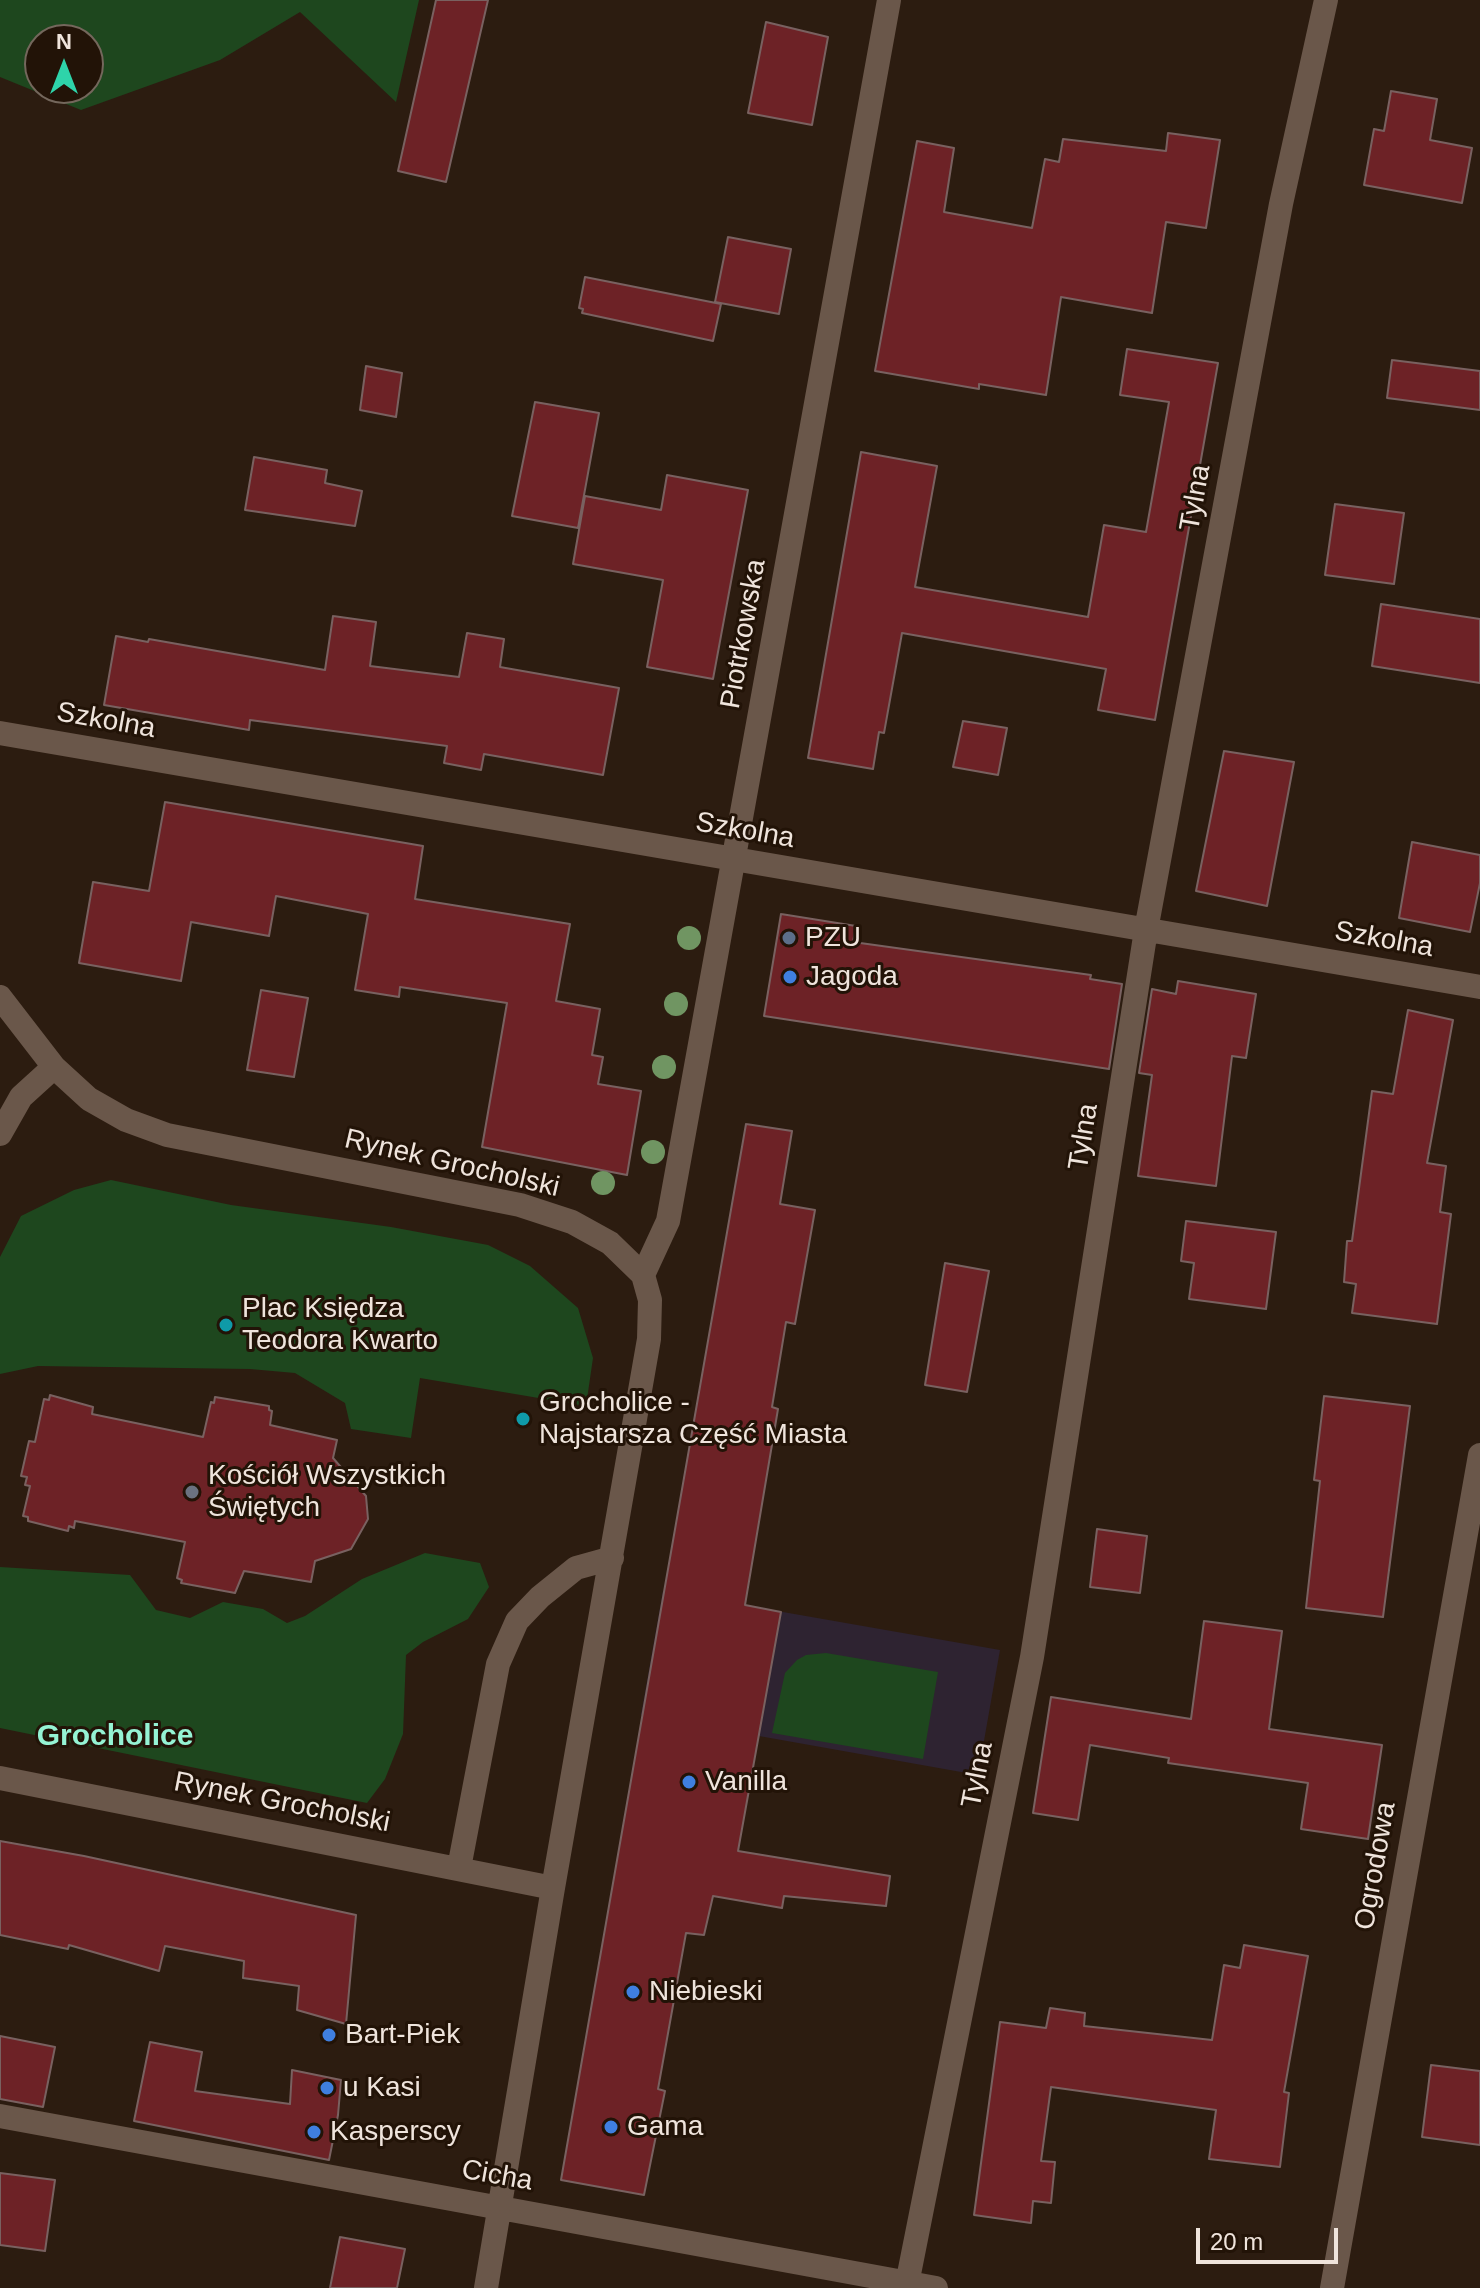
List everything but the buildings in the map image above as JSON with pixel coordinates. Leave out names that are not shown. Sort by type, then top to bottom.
[{"type":"street","name":"Piotrkowska","points":[[643,1275],[668,1221],[889,0]]},
{"type":"street","name":"Tylna","points":[[907,2284],[1032,1657],[1146,930],[1278,219],[1326,0]]},
{"type":"street","name":"Szkolna","points":[[0,733],[1480,987]]},
{"type":"street","name":"Rynek Grocholski","points":[[0,997],[54,1067],[89,1099],[126,1120],[167,1135],[520,1205],[572,1222],[610,1243],[643,1275]]},
{"type":"street","points":[[0,1134],[21,1097],[54,1067]]},
{"type":"street","points":[[486,2288],[649,1339],[650,1300],[643,1275]]},
{"type":"street","name":"Ogrodowa","points":[[1332,2288],[1480,1455]]},
{"type":"street","points":[[459,1868],[498,1664],[517,1621],[540,1597],[576,1568],[612,1558]]},
{"type":"street","name":"Rynek Grocholski","points":[[0,1778],[553,1888]]},
{"type":"street","name":"Cicha","points":[[0,2116],[500,2207],[858,2281],[936,2288]]},
{"type":"shaded area","points":[[663,1591],[1000,1650],[978,1775],[641,1715]]},
{"type":"green space","points":[[0,0],[419,0],[396,102],[300,12],[220,60],[104,102],[104,24],[24,24],[24,87],[0,77]]},
{"type":"green space","points":[[66,104],[98,104],[81,110]]},
{"type":"green space","points":[[111,1180],[231,1205],[391,1227],[488,1245],[530,1266],[578,1308],[593,1358],[586,1406],[420,1378],[411,1438],[351,1429],[345,1403],[295,1373],[250,1369],[38,1366],[0,1374],[0,1257],[21,1216],[74,1190]]},
{"type":"green space","points":[[425,1553],[480,1563],[489,1587],[468,1619],[423,1642],[406,1655],[403,1734],[385,1779],[367,1803],[0,1728],[0,1567],[130,1575],[156,1610],[190,1618],[223,1602],[263,1609],[287,1623],[305,1616],[362,1579]]},
{"type":"green space","points":[[826,1653],[938,1672],[923,1759],[772,1733],[785,1673],[806,1655]]},
{"type":"place","name":"PZU","points":[[789,938]]},
{"type":"place","name":"Jagoda","points":[[790,977]]},
{"type":"place","name":"Plac Księdza Teodora Kwarto","points":[[226,1325]]},
{"type":"place","name":"Grocholice - Najstarsza Część Miasta","points":[[523,1419]]},
{"type":"place","name":"Kościół Wszystkich Świętych","points":[[192,1492]]},
{"type":"place","name":"Vanilla","points":[[689,1782]]},
{"type":"place","name":"Niebieski","points":[[633,1992]]},
{"type":"place","name":"Bart-Piek","points":[[329,2035]]},
{"type":"place","name":"u Kasi","points":[[327,2088]]},
{"type":"place","name":"Gama","points":[[611,2127]]},
{"type":"place","name":"Kasperscy","points":[[314,2132]]},
{"type":"district","name":"Grocholice","points":[[115,1737]]}]
